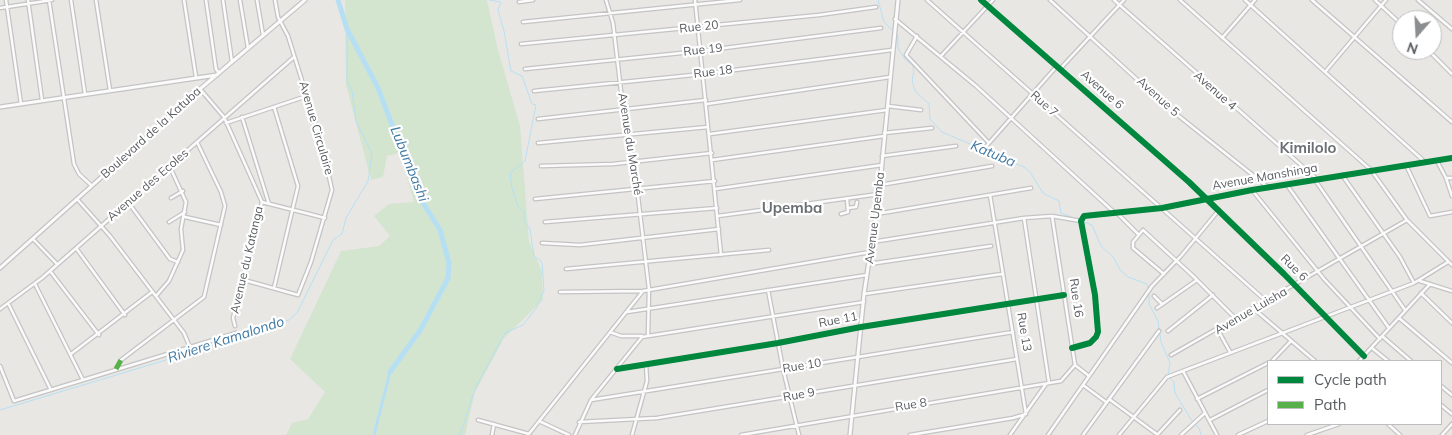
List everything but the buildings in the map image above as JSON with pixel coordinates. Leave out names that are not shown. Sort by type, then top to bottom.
[{"type":"street","points":[[6,0],[21,104]]},
{"type":"street","points":[[0,8],[28,2],[50,0],[75,167],[92,186]]},
{"type":"street","points":[[71,0],[85,94]]},
{"type":"street","points":[[96,0],[110,90]]},
{"type":"street","points":[[184,0],[196,77]]},
{"type":"street","points":[[0,107],[218,74],[206,0]]},
{"type":"street","points":[[223,0],[232,62]]},
{"type":"street","points":[[240,0],[248,48]]},
{"type":"street","points":[[257,0],[262,35]]},
{"type":"street","name":"Avenue Circulaire","points":[[274,288],[296,295],[299,294],[311,262],[332,185],[307,96],[280,20],[275,0]]},
{"type":"street","name":"Boulevard de la Katuba","points":[[0,268],[200,89],[305,0]]},
{"type":"street","points":[[519,2],[533,0]]},
{"type":"street","name":"Avenue du Marché","points":[[606,0],[615,36],[637,188],[649,289],[648,335]]},
{"type":"street","points":[[523,22],[611,14],[696,2],[740,0]]},
{"type":"street","name":"Avenue Upemba","points":[[850,435],[864,294],[880,185],[898,0]]},
{"type":"street","name":"Rue 7","points":[[927,0],[1266,301]]},
{"type":"street","name":"Avenue 6","points":[[982,0],[1205,199]]},
{"type":"street","points":[[941,56],[993,0]]},
{"type":"street","name":"Avenue 5","points":[[1050,0],[1165,105],[1270,188]]},
{"type":"street","name":"Avenue 4","points":[[1114,0],[1317,180],[1405,310]]},
{"type":"street","points":[[1060,69],[1124,0]]},
{"type":"street","points":[[1180,0],[1372,170],[1408,220],[1452,265]]},
{"type":"street","points":[[1245,0],[1425,162]]},
{"type":"street","points":[[1222,38],[1255,0]]},
{"type":"street","points":[[1312,0],[1353,38],[1452,122]]},
{"type":"street","points":[[1375,0],[1392,16]]},
{"type":"street","points":[[1325,72],[1386,0]]},
{"type":"street","points":[[1418,0],[1452,29]]},
{"type":"street","points":[[28,2],[42,100]]},
{"type":"street","points":[[696,2],[721,255]]},
{"type":"street","name":"Rue 20","points":[[521,44],[819,15],[876,6]]},
{"type":"street","points":[[895,18],[1011,118],[1138,234]]},
{"type":"street","name":"Rue 19","points":[[525,69],[617,58],[701,51],[881,28]]},
{"type":"street","points":[[917,36],[906,55],[989,143]]},
{"type":"street","name":"Rue 18","points":[[534,91],[703,74],[892,50]]},
{"type":"street","name":"Avenue des Ecoles","points":[[0,310],[35,284],[294,57]]},
{"type":"street","points":[[1438,60],[1452,74]]},
{"type":"street","points":[[978,148],[982,152],[1057,66]]},
{"type":"street","points":[[538,119],[624,108],[706,102],[890,77]]},
{"type":"street","name":"Avenue du Katanga","points":[[200,89],[224,117],[262,202],[233,318],[235,326]]},
{"type":"street","points":[[226,123],[307,96]]},
{"type":"street","points":[[244,280],[274,288],[294,210],[298,186],[274,107]]},
{"type":"street","points":[[710,134],[887,108],[921,110]]},
{"type":"street","points":[[242,117],[269,204]]},
{"type":"street","points":[[538,143],[708,127]]},
{"type":"street","points":[[712,160],[932,128]]},
{"type":"street","points":[[121,360],[204,297],[225,211],[224,202],[197,142]]},
{"type":"street","points":[[882,156],[956,146]]},
{"type":"street","points":[[541,166],[632,162],[712,152]]},
{"type":"street","name":"Avenue Manshinga","points":[[872,242],[1024,218],[1052,216],[1081,219],[1162,208],[1252,190],[1452,158]]},
{"type":"street","points":[[1437,160],[1452,196]]},
{"type":"street","points":[[715,189],[882,165]]},
{"type":"street","points":[[1406,165],[1430,216],[1452,212]]},
{"type":"street","points":[[880,185],[992,166]]},
{"type":"street","points":[[156,296],[169,281],[183,250],[181,229],[185,212],[183,191],[170,167]]},
{"type":"street","points":[[1342,175],[1384,233],[1414,284]]},
{"type":"street","points":[[1446,178],[1452,178]]},
{"type":"street","points":[[535,199],[715,181]]},
{"type":"street","points":[[1287,185],[1389,328]]},
{"type":"street","points":[[876,214],[1031,188]]},
{"type":"street","points":[[1252,190],[1350,307],[1381,338],[1410,360]]},
{"type":"street","points":[[171,198],[183,191]]},
{"type":"street","points":[[718,216],[879,194]]},
{"type":"street","name":"Rue 13","points":[[990,195],[1026,414]]},
{"type":"street","points":[[841,214],[848,212],[847,198]]},
{"type":"street","points":[[76,199],[102,226],[156,296],[188,342],[193,355]]},
{"type":"street","name":"Rue 6","points":[[1205,199],[1295,285],[1364,356]]},
{"type":"street","points":[[128,202],[170,259],[178,262]]},
{"type":"street","points":[[262,202],[324,218]]},
{"type":"street","points":[[848,208],[856,207],[856,203],[862,204]]},
{"type":"street","points":[[545,222],[717,208]]},
{"type":"street","points":[[1048,435],[1152,286],[1177,261],[1218,210]]},
{"type":"street","points":[[169,222],[185,212]]},
{"type":"street","name":"Rue 16","points":[[1052,216],[1075,365]]},
{"type":"street","points":[[185,217],[221,225]]},
{"type":"street","points":[[1010,435],[1048,383],[1024,218]]},
{"type":"street","points":[[1072,348],[1090,343],[1098,332],[1094,295],[1081,219]]},
{"type":"street","name":"Avenue Luisha","points":[[1171,355],[1236,320],[1362,245],[1408,220]]},
{"type":"street","points":[[542,242],[580,245],[718,229]]},
{"type":"street","points":[[1164,274],[1133,248],[1133,242],[1138,234],[1144,230],[1236,320]]},
{"type":"street","points":[[33,239],[56,264]]},
{"type":"street","points":[[869,264],[991,246]]},
{"type":"street","points":[[76,248],[125,315]]},
{"type":"street","points":[[566,269],[769,250]]},
{"type":"street","points":[[560,292],[642,291],[870,252]]},
{"type":"street","points":[[1119,435],[1167,377],[1414,284],[1448,262]]},
{"type":"street","points":[[50,271],[99,335]]},
{"type":"street","points":[[864,294],[1002,274]]},
{"type":"street","points":[[627,312],[867,275]]},
{"type":"street","points":[[1157,308],[1197,280]]},
{"type":"street","points":[[1420,281],[1452,291]]},
{"type":"street","points":[[35,284],[83,380]]},
{"type":"street","points":[[1360,360],[1430,284]]},
{"type":"street","points":[[768,290],[783,369],[799,435]]},
{"type":"street","points":[[478,420],[528,435],[642,291]]},
{"type":"street","points":[[71,354],[99,335],[152,292]]},
{"type":"street","points":[[1421,293],[1452,323]]},
{"type":"street","name":"Rue 11","points":[[617,369],[778,343],[861,327],[1064,295]]},
{"type":"street","points":[[1168,331],[1212,295]]},
{"type":"street","points":[[1154,296],[1162,304]]},
{"type":"street","points":[[610,332],[621,336],[644,336],[864,302]]},
{"type":"street","points":[[9,305],[50,390]]},
{"type":"street","points":[[1254,309],[1313,360]]},
{"type":"street","points":[[1398,318],[1452,362]]},
{"type":"street","points":[[1218,330],[1230,352]]},
{"type":"street","points":[[1083,435],[1159,331]]},
{"type":"street","name":"Rue 10","points":[[591,400],[1013,332]]},
{"type":"street","points":[[0,366],[14,401],[236,333]]},
{"type":"street","points":[[575,435],[579,422],[591,400],[644,336]]},
{"type":"street","points":[[1273,360],[1290,341]]},
{"type":"street","points":[[1372,347],[1387,360]]},
{"type":"street","name":"Rue 9","points":[[579,422],[637,420],[789,397],[1017,358]]},
{"type":"street","points":[[632,435],[644,392],[646,364]]},
{"type":"street","points":[[1197,399],[1267,364]]},
{"type":"street","points":[[1075,365],[1089,377]]},
{"type":"street","name":"Rue 8","points":[[740,435],[1063,380],[1075,365]]},
{"type":"street","points":[[1183,371],[1217,435]]},
{"type":"street","points":[[1083,385],[1134,416],[1158,435],[1180,410]]},
{"type":"street","points":[[1442,387],[1452,395]]},
{"type":"street","points":[[1210,420],[1267,391]]},
{"type":"street","points":[[1442,405],[1452,414]]},
{"type":"street","points":[[1181,435],[1205,413]]},
{"type":"street","points":[[910,435],[1013,418],[1026,414]]},
{"type":"street","points":[[539,421],[569,435]]},
{"type":"street","points":[[1238,435],[1267,421]]},
{"type":"street","points":[[492,435],[494,424]]},
{"type":"street","points":[[1442,435],[1452,424]]},
{"type":"street","points":[[1307,435],[1336,425]]},
{"type":"street","points":[[1389,425],[1400,435]]},
{"type":"green space","points":[[345,0],[487,0],[498,50],[520,126],[529,241],[542,272],[543,300],[504,338],[475,392],[465,435],[286,435],[292,423],[308,419],[325,392],[290,359],[341,251],[379,246],[390,236],[374,216],[389,204],[414,202],[400,153],[387,156],[383,177],[371,180],[346,85]]},
{"type":"waterway","name":"Lubumbashi","points":[[338,0],[347,29],[378,88],[420,198],[440,230],[449,263],[448,278],[421,329],[390,372]]},
{"type":"waterway","points":[[460,435],[475,389],[505,333],[523,325],[537,307],[544,291],[542,262],[534,256],[530,229],[524,220],[524,211],[518,207],[510,173],[525,161],[536,105],[532,104],[522,76],[511,71],[498,10],[501,2],[489,0]]},
{"type":"waterway","name":"Katuba","points":[[878,0],[884,22],[898,36],[898,48],[904,58],[913,66],[912,80],[915,91],[929,104],[930,119],[942,132],[1024,167],[1030,172],[1043,193],[1059,201],[1061,213],[1092,225],[1101,246],[1114,258],[1120,270],[1128,277],[1147,284],[1149,304],[1158,321],[1161,342],[1170,363],[1168,376],[1174,382],[1175,393],[1192,421]]},
{"type":"waterway","name":"Riviere Kamalondo","points":[[0,410],[196,351],[289,320],[297,313],[333,240],[342,234],[346,218],[368,181],[372,154],[356,121],[352,91],[347,81],[347,29]]},
{"type":"waterway","name":"Lubumbashi","points":[[374,435],[390,372]]},
{"type":"waterway","points":[[1194,423],[1199,428],[1201,435]]},
{"type":"marked path","points":[[116,369],[121,360]]},
{"type":"cycle path","points":[[981,0],[1189,182],[1284,274],[1364,356]]},
{"type":"cycle path","points":[[1072,348],[1090,343],[1098,332],[1095,295],[1081,221],[1084,216],[1162,208],[1252,190],[1452,158]]},
{"type":"cycle path","points":[[617,369],[778,343],[861,327],[1064,295]]},
{"type":"district","name":"Kimilolo","points":[[1308,148]]},
{"type":"district","name":"Upemba","points":[[792,208]]}]
